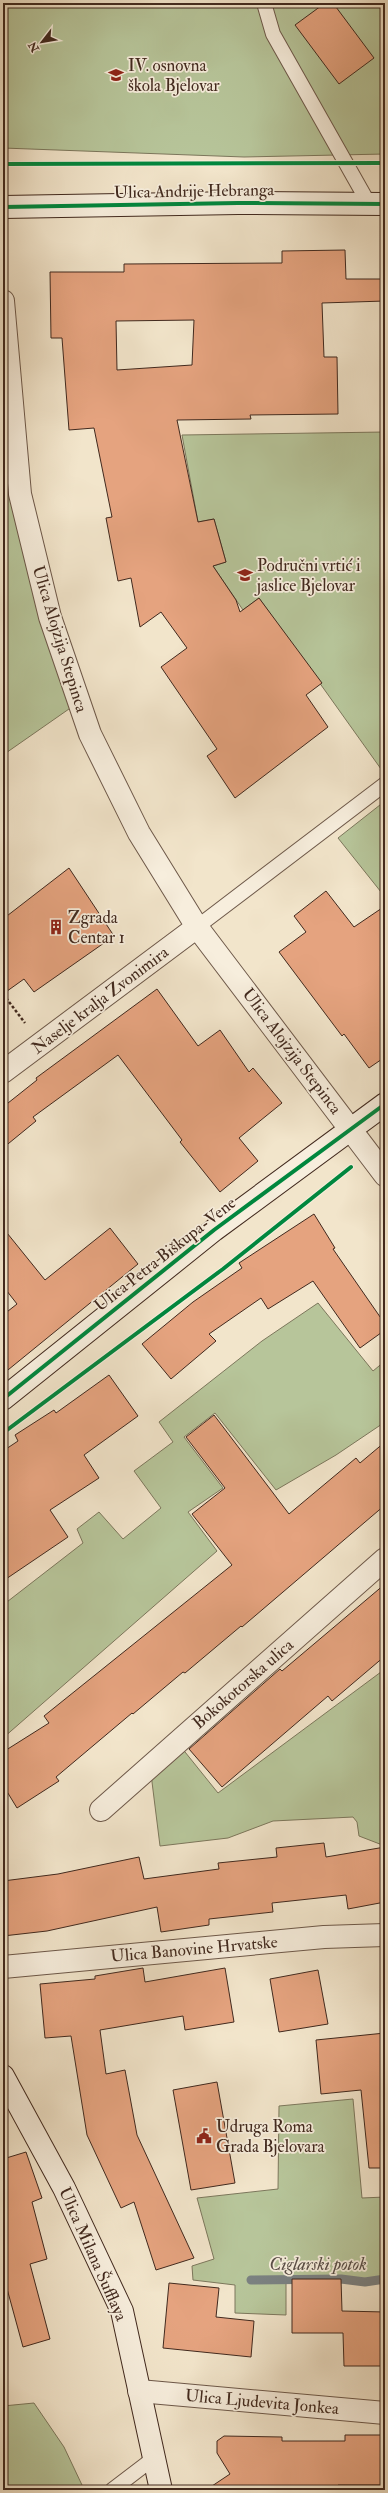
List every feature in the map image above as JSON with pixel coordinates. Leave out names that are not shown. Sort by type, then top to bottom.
[{"type":"street","name":"Ulica Andrije Hebranga","points":[[3,207],[238,202],[377,204]]},
{"type":"street","name":"Ulica Alojzija Stepinca","points":[[3,301],[11,495],[50,618],[90,734],[139,833],[197,927],[385,1175]]},
{"type":"street","name":"Naselje kralja Zvonimira","points":[[3,1072],[197,927]]},
{"type":"street","name":"Ulica Petra Biškupa-Vene","points":[[3,1399],[214,1230],[385,1104]]},
{"type":"street","name":"Bokokotorska ulica","points":[[101,1810],[385,1559]]},
{"type":"street","name":"Ulica Banovine Hrvatske","points":[[3,1967],[324,1936],[385,1935]]},
{"type":"street","name":"Ulica Milana Šufflaya","points":[[3,2076],[64,2188],[122,2311],[161,2490]]},
{"type":"street","name":"Ulica Ljudevita Jonkea","points":[[139,2391],[385,2413]]},
{"type":"lane","points":[[264,3],[273,34],[377,204]]},
{"type":"lane","points":[[197,927],[385,784]]},
{"type":"lane","points":[[112,2490],[154,2458]]},
{"type":"path","points":[[3,994],[41,1044]]},
{"type":"green space","points":[[3,3],[385,3],[385,154],[244,157],[3,148]]},
{"type":"green space","points":[[385,432],[385,765],[381,769],[259,598],[243,610],[213,566],[226,562],[214,519],[198,522],[182,435]]},
{"type":"green space","points":[[20,494],[79,702],[3,755],[3,495]]},
{"type":"green space","points":[[385,801],[385,897],[338,838]]},
{"type":"green space","points":[[318,1303],[373,1371],[385,1361],[385,1422],[336,1455],[276,1490],[215,1413],[184,1437],[223,1488],[188,1512],[217,1551],[3,1738],[3,1605],[83,1543],[77,1529],[99,1512],[123,1539],[161,1508],[134,1471],[173,1442],[159,1422],[262,1341]]},
{"type":"green space","points":[[385,1669],[385,1846],[359,1836],[357,1822],[353,1817],[273,1821],[228,1838],[160,1846],[150,1766],[177,1742],[218,1793]]},
{"type":"green space","points":[[353,2099],[362,2198],[385,2197],[385,2279],[286,2279],[286,2315],[235,2313],[235,2285],[193,2280],[192,2266],[214,2259],[197,2198],[278,2189],[279,2106]]},
{"type":"green space","points":[[34,2403],[64,2447],[82,2485],[78,2490],[3,2490],[3,2406]]},
{"type":"building","points":[[325,3],[333,3],[374,58],[339,84],[295,25]]},
{"type":"building","points":[[345,250],[346,279],[385,279],[385,301],[322,303],[324,357],[337,357],[338,414],[250,415],[251,419],[177,420],[198,522],[214,519],[226,562],[213,566],[236,600],[240,612],[259,598],[322,683],[306,695],[328,727],[235,798],[207,756],[217,749],[161,667],[187,648],[161,612],[140,627],[131,578],[118,581],[106,518],[112,517],[94,428],[69,430],[62,338],[51,338],[50,272],[124,272],[124,264],[282,263],[282,251]],"holes":[[[194,320],[192,365],[117,370],[116,321]]]},
{"type":"building","name":"Zgrada Centar 1","points":[[69,868],[114,936],[34,992],[24,979],[3,994],[3,919]]},
{"type":"building","points":[[326,891],[354,927],[385,906],[385,1057],[369,1068],[344,1034],[342,1036],[279,952],[306,932],[294,916]]},
{"type":"building","points":[[157,989],[198,1046],[220,1030],[249,1072],[253,1068],[282,1103],[239,1138],[258,1161],[220,1192],[180,1142],[182,1140],[118,1055],[33,1117],[36,1121],[3,1148],[3,1107],[37,1080],[36,1078]]},
{"type":"building","points":[[314,1214],[335,1248],[333,1249],[385,1324],[385,1330],[360,1348],[313,1281],[268,1309],[261,1298],[209,1334],[216,1341],[171,1379],[142,1344],[193,1302],[242,1268],[239,1263]]},
{"type":"building","points":[[3,1228],[45,1280],[110,1228],[138,1264],[3,1374],[3,1315],[17,1304],[3,1286]]},
{"type":"building","points":[[109,1375],[138,1416],[84,1455],[99,1478],[50,1510],[68,1537],[3,1581],[3,1451],[18,1441],[15,1435],[54,1410],[56,1413]]},
{"type":"building","points":[[214,1415],[289,1514],[356,1458],[360,1463],[385,1442],[385,1505],[242,1627],[241,1626],[185,1673],[183,1672],[133,1714],[132,1713],[56,1777],[59,1781],[17,1808],[3,1785],[3,1752],[49,1723],[44,1716],[232,1565],[192,1514],[225,1488],[186,1437]]},
{"type":"building","points":[[385,1584],[385,1656],[332,1701],[328,1696],[222,1787],[189,1749],[280,1669],[282,1671]]},
{"type":"building","points":[[324,1843],[326,1857],[385,1847],[385,1902],[348,1909],[346,1895],[272,1903],[273,1912],[209,1919],[209,1925],[161,1932],[157,1907],[47,1931],[3,1936],[3,1881],[58,1874],[139,1857],[144,1879],[219,1869],[218,1863],[277,1857],[276,1848]]},
{"type":"building","points":[[143,1968],[145,1982],[225,1968],[234,2022],[185,2030],[183,2016],[100,2030],[106,2074],[125,2070],[137,2135],[194,2258],[156,2270],[134,2202],[121,2208],[87,2135],[71,2036],[45,2038],[40,1984],[95,1979],[95,1976]]},
{"type":"building","points":[[318,1970],[328,2024],[279,2032],[270,1979]]},
{"type":"building","points":[[385,2033],[385,2168],[369,2168],[361,2090],[321,2094],[316,2040]]},
{"type":"building","name":"Udruga Roma Grada Bjelovara","points":[[217,2082],[235,2183],[191,2190],[173,2090]]},
{"type":"building","points":[[26,2152],[42,2198],[32,2202],[47,2259],[30,2264],[50,2339],[23,2347],[3,2274],[3,2159]]},
{"type":"building","points":[[292,2279],[341,2279],[342,2311],[385,2312],[385,2366],[344,2366],[343,2333],[292,2333]]},
{"type":"building","points":[[169,2283],[219,2288],[216,2317],[254,2321],[251,2357],[163,2348]]},
{"type":"building","points":[[345,2435],[385,2435],[385,2485],[338,2485],[338,2490],[206,2490],[230,2474],[217,2453],[217,2441],[224,2436],[282,2437],[282,2441],[345,2441]]},
{"type":"waterway","name":"Ciglarski potok","points":[[251,2280],[341,2279],[365,2282],[385,2279]]},
{"type":"cycle path","points":[[3,164],[385,163]]},
{"type":"cycle path","points":[[3,207],[238,203],[385,204]]},
{"type":"cycle path","points":[[3,1399],[214,1230],[385,1104]]},
{"type":"cycle path","points":[[3,1433],[223,1269],[351,1167]]},
{"type":"place","name":"IV. osnovna škola Bjelovar","points":[[116,75]]},
{"type":"place","name":"Područni vrtić i jaslice Bjelovar","points":[[245,575]]},
{"type":"place","name":"Zgrada Centar 1","points":[[56,927]]},
{"type":"place","name":"Udruga Roma Grada Bjelovara","points":[[204,2136]]}]
